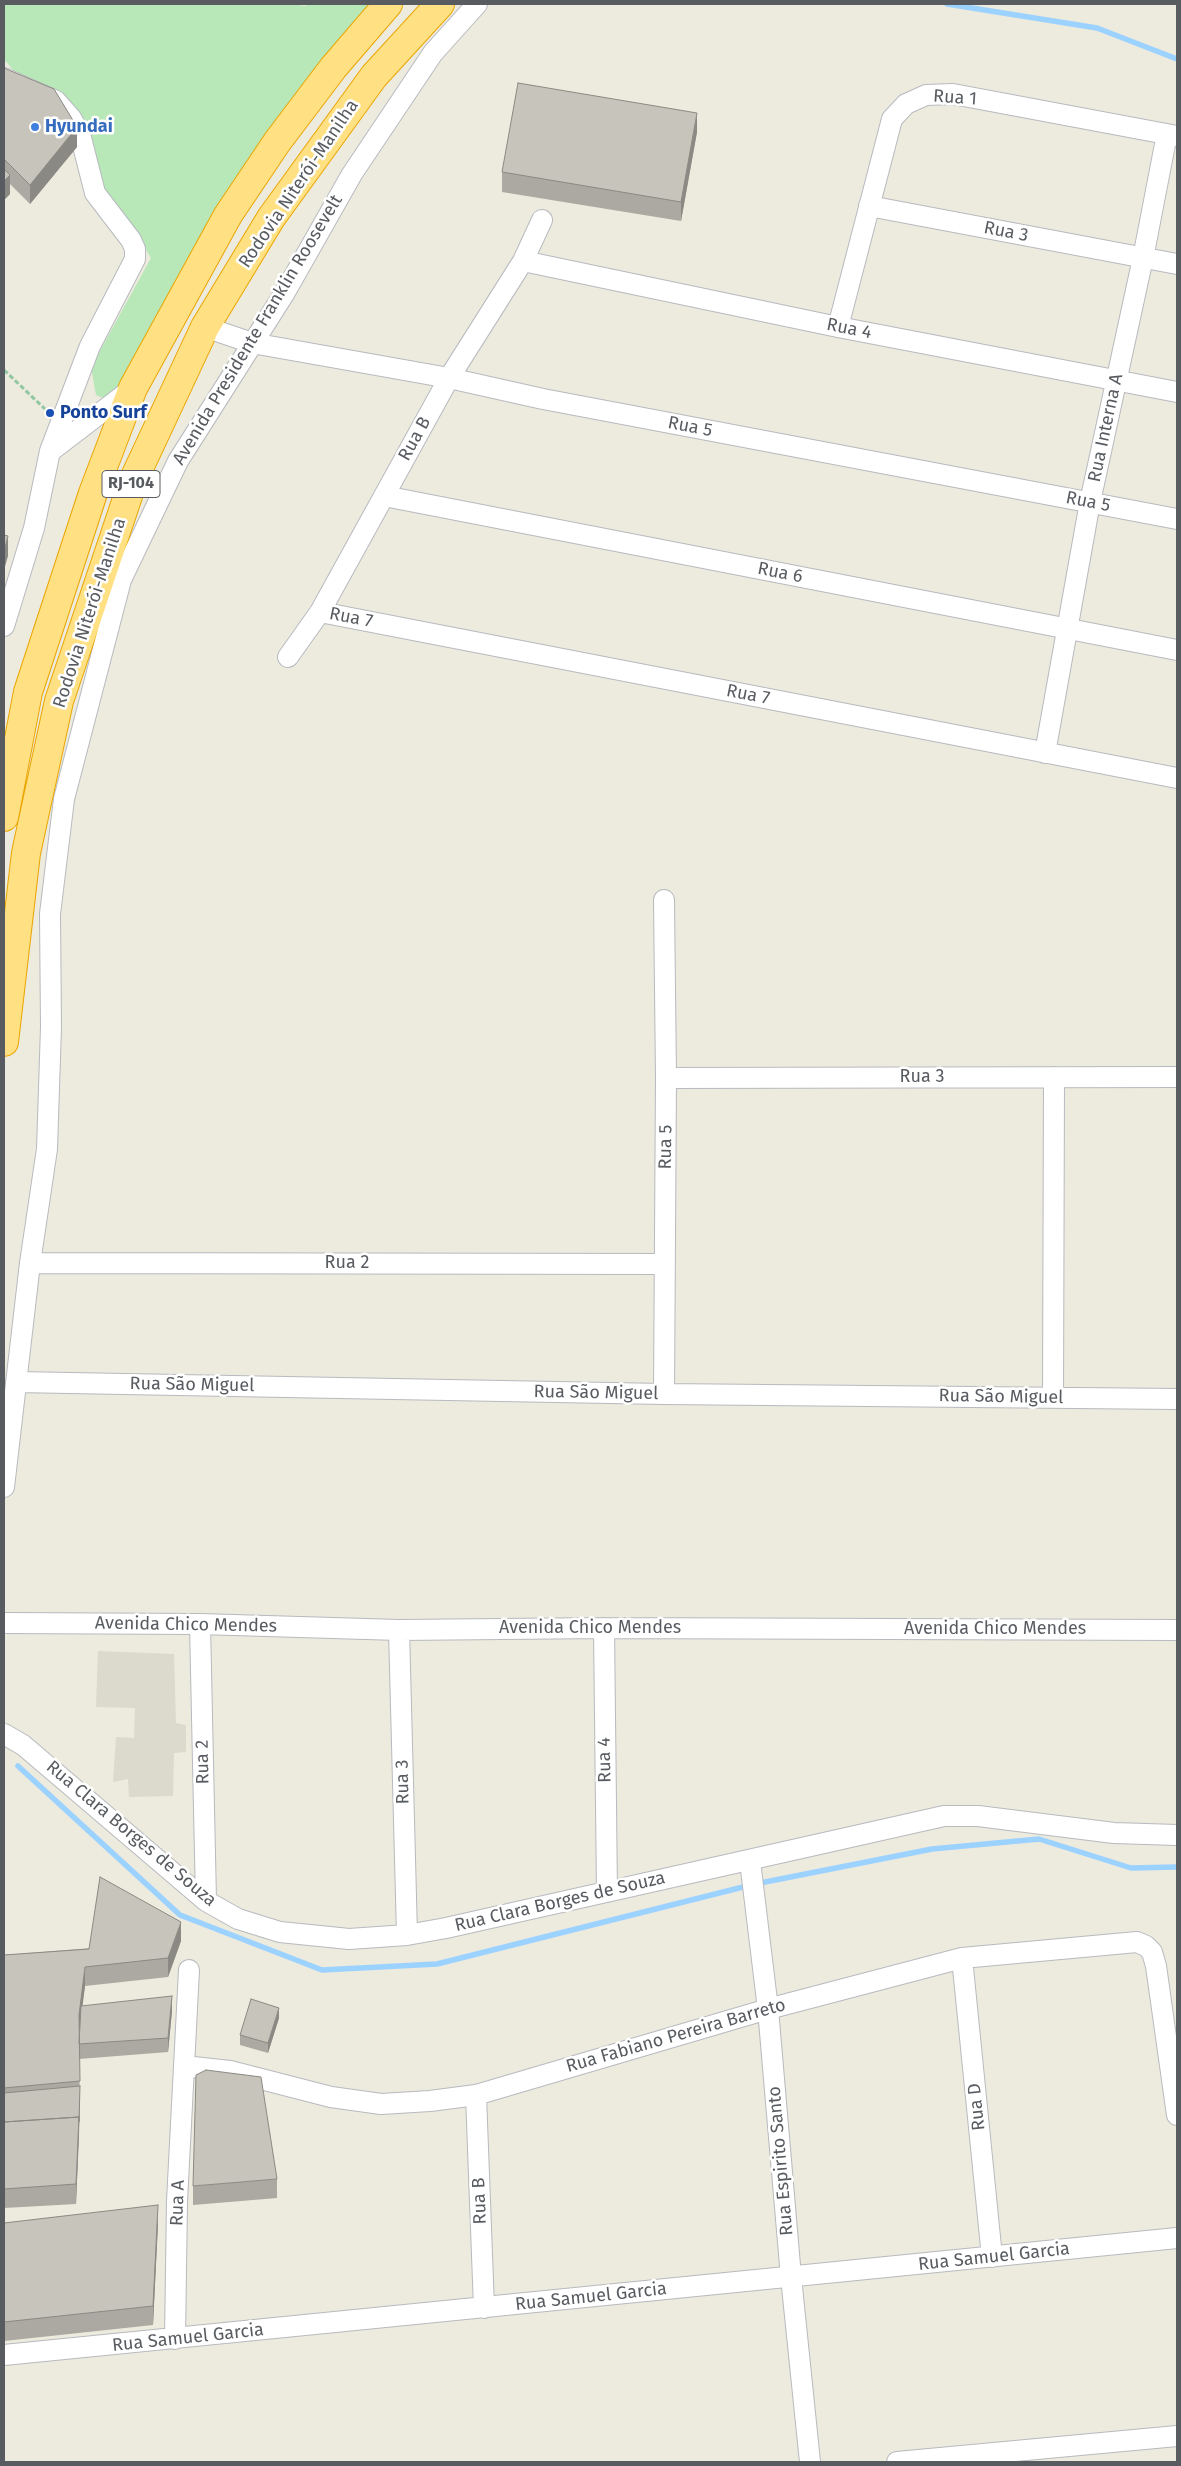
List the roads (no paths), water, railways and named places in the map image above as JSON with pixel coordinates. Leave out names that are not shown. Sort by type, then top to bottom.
[{"type":"highway","name":"Rodovia Niterói-Manilha","points":[[4,817],[28,692],[93,493],[133,388],[228,215],[277,142],[328,75],[388,4]]},
{"type":"highway","name":"Rodovia Niterói-Manilha","points":[[4,1042],[26,853],[60,701],[133,481],[205,327],[276,210],[374,76],[440,4]]},
{"type":"street","name":"Avenida Presidente Franklin Roosevelt","points":[[4,1487],[30,1262],[47,1149],[51,1027],[50,914],[64,799],[121,580],[178,460],[284,294],[352,174],[433,53],[477,4]]},
{"type":"street","points":[[4,78],[56,101],[72,118],[80,134],[95,193],[131,240],[135,249],[135,259],[90,346],[50,451],[34,528],[4,626]]},
{"type":"street","name":"Rua 1","points":[[838,327],[892,119],[906,104],[926,95],[953,94],[1172,135]]},
{"type":"street","name":"Rua Interna A","points":[[1045,753],[1090,502],[1115,381],[1172,135]]},
{"type":"street","name":"Rua 3","points":[[869,206],[1143,258]]},
{"type":"street","name":"Rua B","points":[[288,657],[320,612],[450,378],[523,261],[542,220]]},
{"type":"street","points":[[1143,258],[1177,264]]},
{"type":"street","name":"Rua 4","points":[[523,261],[838,327],[1177,392]]},
{"type":"street","name":"Rua 5","points":[[205,327],[252,343],[450,378],[543,399],[1177,518]]},
{"type":"street","points":[[50,451],[133,388]]},
{"type":"street","name":"Rua 6","points":[[384,496],[1177,650]]},
{"type":"street","name":"Rua 7","points":[[320,612],[1177,778]]},
{"type":"street","name":"Rua 5","points":[[664,900],[666,1078],[664,1394]]},
{"type":"street","points":[[19,908],[50,914]]},
{"type":"street","points":[[1053,1398],[1054,1077]]},
{"type":"street","name":"Rua 3","points":[[666,1078],[1177,1077]]},
{"type":"street","name":"Rua 2","points":[[30,1262],[664,1264]]},
{"type":"street","name":"Rua São Miguel","points":[[16,1382],[664,1394],[1177,1399]]},
{"type":"street","name":"Avenida Chico Mendes","points":[[4,1623],[200,1624],[399,1630],[604,1628],[1177,1630]]},
{"type":"street","name":"Rua 2","points":[[200,1624],[206,1901]]},
{"type":"street","name":"Rua 4","points":[[604,1628],[607,1892]]},
{"type":"street","name":"Rua 3","points":[[399,1630],[406,1935]]},
{"type":"street","name":"Rua Clara Borges de Souza","points":[[4,1734],[23,1745],[206,1901],[238,1918],[280,1932],[349,1939],[406,1935],[607,1892],[750,1868],[944,1816],[978,1816],[1114,1833],[1177,1835]]},
{"type":"street","name":"Rua Espirito Santo","points":[[750,1868],[768,2009],[791,2277],[810,2462]]},
{"type":"street","name":"Rua Fabiano Pereira Barreto","points":[[184,2066],[230,2071],[331,2097],[381,2104],[430,2101],[476,2095],[768,2009],[962,1958],[1137,1942],[1146,1946],[1152,1952],[1156,1966],[1177,2115]]},
{"type":"street","name":"Rua D","points":[[962,1958],[992,2257]]},
{"type":"street","name":"Rua A","points":[[175,2339],[177,2201],[189,1970]]},
{"type":"street","name":"Rua B","points":[[476,2095],[484,2308]]},
{"type":"street","name":"Rua Samuel Garcia","points":[[4,2355],[1177,2238]]},
{"type":"street","points":[[896,2462],[1177,2436]]},
{"type":"waterway","points":[[947,4],[1097,28],[1177,59]]},
{"type":"waterway","points":[[18,1766],[180,1915],[322,1970],[437,1964],[755,1884],[932,1849],[1039,1839],[1131,1868],[1177,1867]]},
{"type":"place","name":"Hyundai","points":[[35,127]]},
{"type":"place","name":"Ponto Surf","points":[[50,413]]}]
